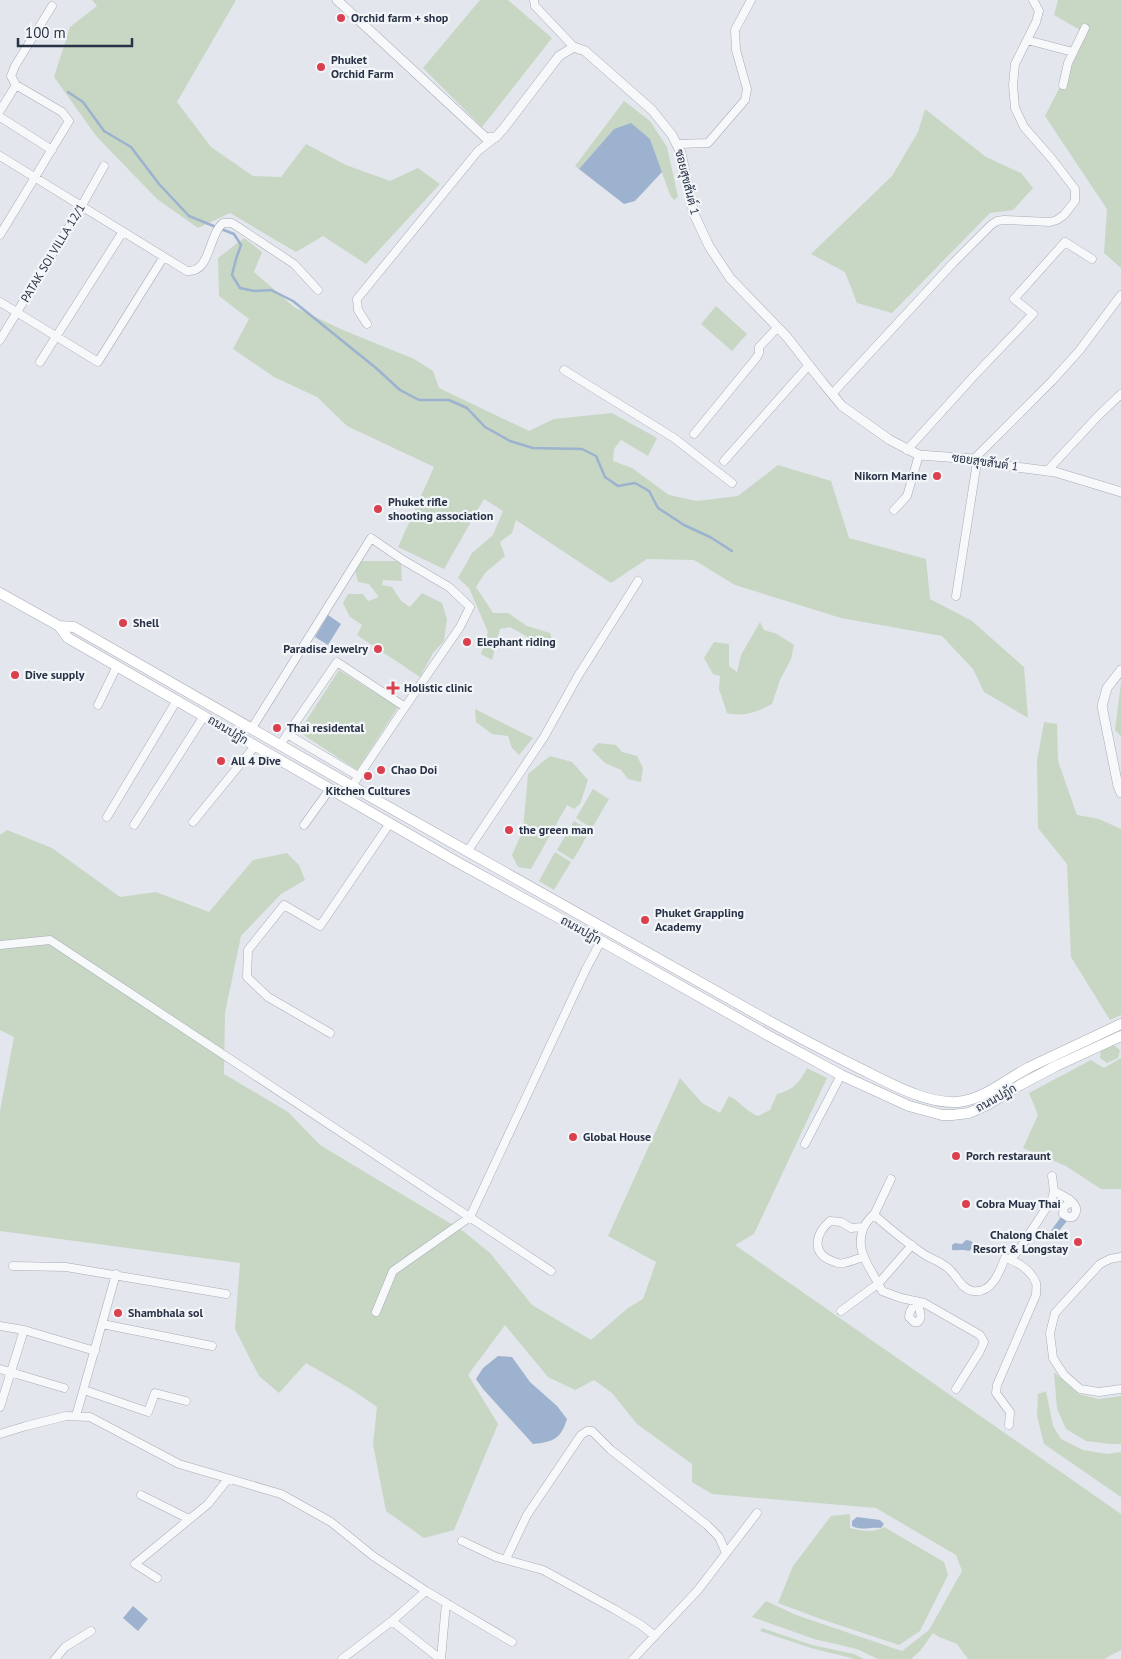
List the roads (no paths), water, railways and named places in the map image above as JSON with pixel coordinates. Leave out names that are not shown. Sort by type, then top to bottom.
[{"type":"main road","name":"ถนนปฏัก","points":[[0,593],[59,626],[68,638],[457,862],[841,1075],[909,1106],[928,1112],[952,1115],[969,1113],[987,1106],[1020,1085],[1056,1066],[1121,1036]]},
{"type":"main road","name":"ถนนปฏัก","points":[[59,626],[74,627],[467,852],[769,1021],[903,1089],[932,1099],[951,1102],[964,1101],[981,1096],[1026,1070],[1121,1024]]},
{"type":"main road","points":[[622,953],[628,942]]},
{"type":"main road","points":[[951,1102],[952,1115]]},
{"type":"street","points":[[337,0],[486,138],[496,137]]},
{"type":"street","points":[[367,324],[358,310],[357,299],[478,151],[496,137],[559,56],[574,47],[535,6],[534,0]]},
{"type":"street","points":[[678,144],[708,143],[745,100],[747,89],[736,50],[735,30],[751,0]]},
{"type":"street","points":[[832,394],[954,262],[997,221],[1054,221],[1064,215],[1075,201],[1075,189],[1052,158],[1024,127],[1015,108],[1014,71],[1039,11],[1033,0]]},
{"type":"street","points":[[0,235],[69,121],[62,112],[16,85],[11,76],[15,66],[52,6]]},
{"type":"street","points":[[1063,85],[1073,52],[1085,28]]},
{"type":"street","points":[[1027,40],[1073,52]]},
{"type":"street","name":"ซอยสุขสันต์ 1","points":[[574,47],[585,51],[652,110],[678,144],[694,214],[709,246],[730,278],[778,327],[842,406],[890,440],[919,455],[975,460],[1047,471],[1121,492]]},
{"type":"street","points":[[0,111],[16,85]]},
{"type":"street","points":[[0,117],[52,150]]},
{"type":"street","points":[[0,156],[122,233],[187,271],[194,272],[204,263],[219,227],[223,223],[232,223],[294,264],[318,290]]},
{"type":"street","name":"PATAK SOI VILLA 12/1","points":[[0,340],[104,166]]},
{"type":"street","points":[[40,362],[122,233]]},
{"type":"street","points":[[907,450],[1033,314],[1014,299],[1065,242],[1092,259]]},
{"type":"street","points":[[0,302],[98,362],[163,258]]},
{"type":"street","points":[[956,596],[975,460],[1079,351],[1121,295]]},
{"type":"street","points":[[694,434],[757,357],[759,347],[778,327]]},
{"type":"street","points":[[724,461],[809,365]]},
{"type":"street","points":[[564,370],[674,438],[732,483]]},
{"type":"street","points":[[1047,471],[1121,394]]},
{"type":"street","points":[[894,510],[907,496],[919,455]]},
{"type":"street","points":[[252,728],[371,538],[403,560],[449,587],[470,607],[460,627],[352,786]]},
{"type":"street","points":[[467,852],[544,737],[578,676],[638,581]]},
{"type":"street","points":[[280,745],[337,662],[405,707]]},
{"type":"street","points":[[98,705],[117,666]]},
{"type":"street","points":[[1121,670],[1107,688],[1102,706],[1121,793]]},
{"type":"street","points":[[107,817],[177,700]]},
{"type":"street","points":[[134,824],[204,716]]},
{"type":"street","points":[[287,734],[358,776]]},
{"type":"street","points":[[192,822],[255,746]]},
{"type":"street","points":[[304,825],[330,789]]},
{"type":"street","points":[[330,1033],[268,997],[248,977],[248,950],[284,905],[320,926],[390,823]]},
{"type":"street","points":[[0,945],[50,940],[551,1271]]},
{"type":"street","points":[[376,1312],[393,1271],[470,1217],[586,969],[601,941]]},
{"type":"street","points":[[805,1144],[841,1075]]},
{"type":"street","points":[[1010,1259],[1019,1250],[1052,1199],[1054,1192],[1052,1176]]},
{"type":"street","points":[[891,1179],[875,1213],[863,1227],[859,1241],[863,1257],[882,1291],[901,1298],[924,1303],[980,1335],[984,1342],[956,1389]]},
{"type":"street","points":[[1054,1192],[1069,1199]]},
{"type":"street","points":[[875,1213],[874,1215],[892,1231],[950,1270],[960,1284],[973,1291],[982,1290],[994,1281],[1000,1272],[1005,1258],[1010,1259],[1030,1273],[1036,1284],[1036,1295],[997,1385],[996,1393],[1010,1412],[1009,1425]]},
{"type":"street","points":[[863,1227],[851,1228],[841,1222],[830,1221],[823,1227],[818,1240],[818,1250],[825,1258],[836,1263],[844,1263],[863,1257]]},
{"type":"street","points":[[841,1311],[879,1283],[912,1245]]},
{"type":"street","points":[[1121,1257],[1110,1259],[1100,1264],[1055,1313],[1050,1333],[1053,1358],[1064,1375],[1080,1388],[1099,1392],[1121,1389]]},
{"type":"street","points":[[13,1266],[66,1267],[226,1294]]},
{"type":"street","points":[[76,1416],[116,1274]]},
{"type":"street","points":[[102,1324],[212,1346]]},
{"type":"street","points":[[0,1326],[24,1330],[95,1351]]},
{"type":"street","points":[[0,1407],[24,1330]]},
{"type":"street","points":[[0,1370],[64,1388]]},
{"type":"street","points":[[84,1390],[148,1412],[155,1393],[186,1401]]},
{"type":"street","points":[[0,1434],[58,1418],[90,1416],[179,1464],[282,1494],[331,1522],[373,1556],[426,1591],[512,1642]]},
{"type":"street","points":[[506,1559],[528,1515],[581,1435],[592,1431],[611,1450],[706,1524],[719,1538],[726,1553]]},
{"type":"street","points":[[157,1578],[135,1564],[208,1504],[228,1479]]},
{"type":"street","points":[[140,1495],[189,1519]]},
{"type":"street","points":[[633,1659],[698,1590],[757,1513]]},
{"type":"street","points":[[462,1541],[479,1550],[543,1570],[641,1625],[655,1636]]},
{"type":"street","points":[[342,1659],[392,1621],[426,1591]]},
{"type":"street","points":[[440,1659],[446,1603]]},
{"type":"street","points":[[392,1621],[440,1659]]},
{"type":"street","points":[[55,1659],[65,1646],[91,1631]]},
{"type":"water","points":[[631,123],[650,139],[662,172],[635,201],[624,204],[579,169],[614,129]]},
{"type":"water","points":[[328,615],[341,624],[328,645],[315,637]]},
{"type":"water","points":[[1061,1217],[1067,1221],[1054,1237],[1050,1235],[1041,1236],[1040,1233],[1050,1232]]},
{"type":"water","points":[[966,1240],[974,1244],[973,1248],[969,1251],[952,1250],[952,1245],[955,1243],[962,1244]]},
{"type":"water","points":[[498,1356],[512,1357],[530,1382],[557,1406],[567,1419],[562,1431],[555,1438],[533,1444],[476,1379],[483,1368]]},
{"type":"water","points":[[857,1517],[880,1520],[884,1524],[881,1528],[863,1529],[852,1526],[852,1521]]},
{"type":"water","points":[[133,1606],[148,1619],[138,1631],[123,1618]]},
{"type":"waterway","points":[[68,92],[83,102],[104,131],[131,147],[159,184],[189,216],[216,227]]},
{"type":"waterway","points":[[221,229],[234,234],[241,245],[232,275],[240,288],[254,291],[271,290],[293,301],[376,368],[400,390],[419,400],[449,400],[467,408],[485,427],[510,441],[533,448],[582,449],[596,456],[605,477],[618,486],[635,483],[649,491],[658,508],[684,525],[710,537],[732,551]]},
{"type":"place","name":"Orchid farm + shop","points":[[341,18]]},
{"type":"place","name":"Phuket Orchid Farm","points":[[321,67]]},
{"type":"place","name":"Nikorn Marine","points":[[937,476]]},
{"type":"place","name":"Phuket rifle shooting association","points":[[378,509]]},
{"type":"place","name":"Shell","points":[[123,623]]},
{"type":"place","name":"Elephant riding","points":[[467,642]]},
{"type":"place","name":"Paradise Jewelry","points":[[378,649]]},
{"type":"place","name":"Dive supply","points":[[15,675]]},
{"type":"place","name":"Holistic clinic","points":[[393,688]]},
{"type":"place","name":"Thai residental","points":[[277,728]]},
{"type":"place","name":"All 4 Dive","points":[[221,761]]},
{"type":"place","name":"Chao Doi","points":[[381,770]]},
{"type":"place","name":"Kitchen Cultures","points":[[368,776]]},
{"type":"place","name":"the green man","points":[[509,830]]},
{"type":"place","name":"Phuket Grappling Academy","points":[[645,920]]},
{"type":"place","name":"Global House","points":[[573,1137]]},
{"type":"place","name":"Porch restaraunt","points":[[956,1156]]},
{"type":"place","name":"Cobra Muay Thai","points":[[966,1204]]},
{"type":"place","name":"Chalong Chalet Resort & Longstay","points":[[1078,1242]]},
{"type":"place","name":"Shambhala sol","points":[[118,1313]]}]
